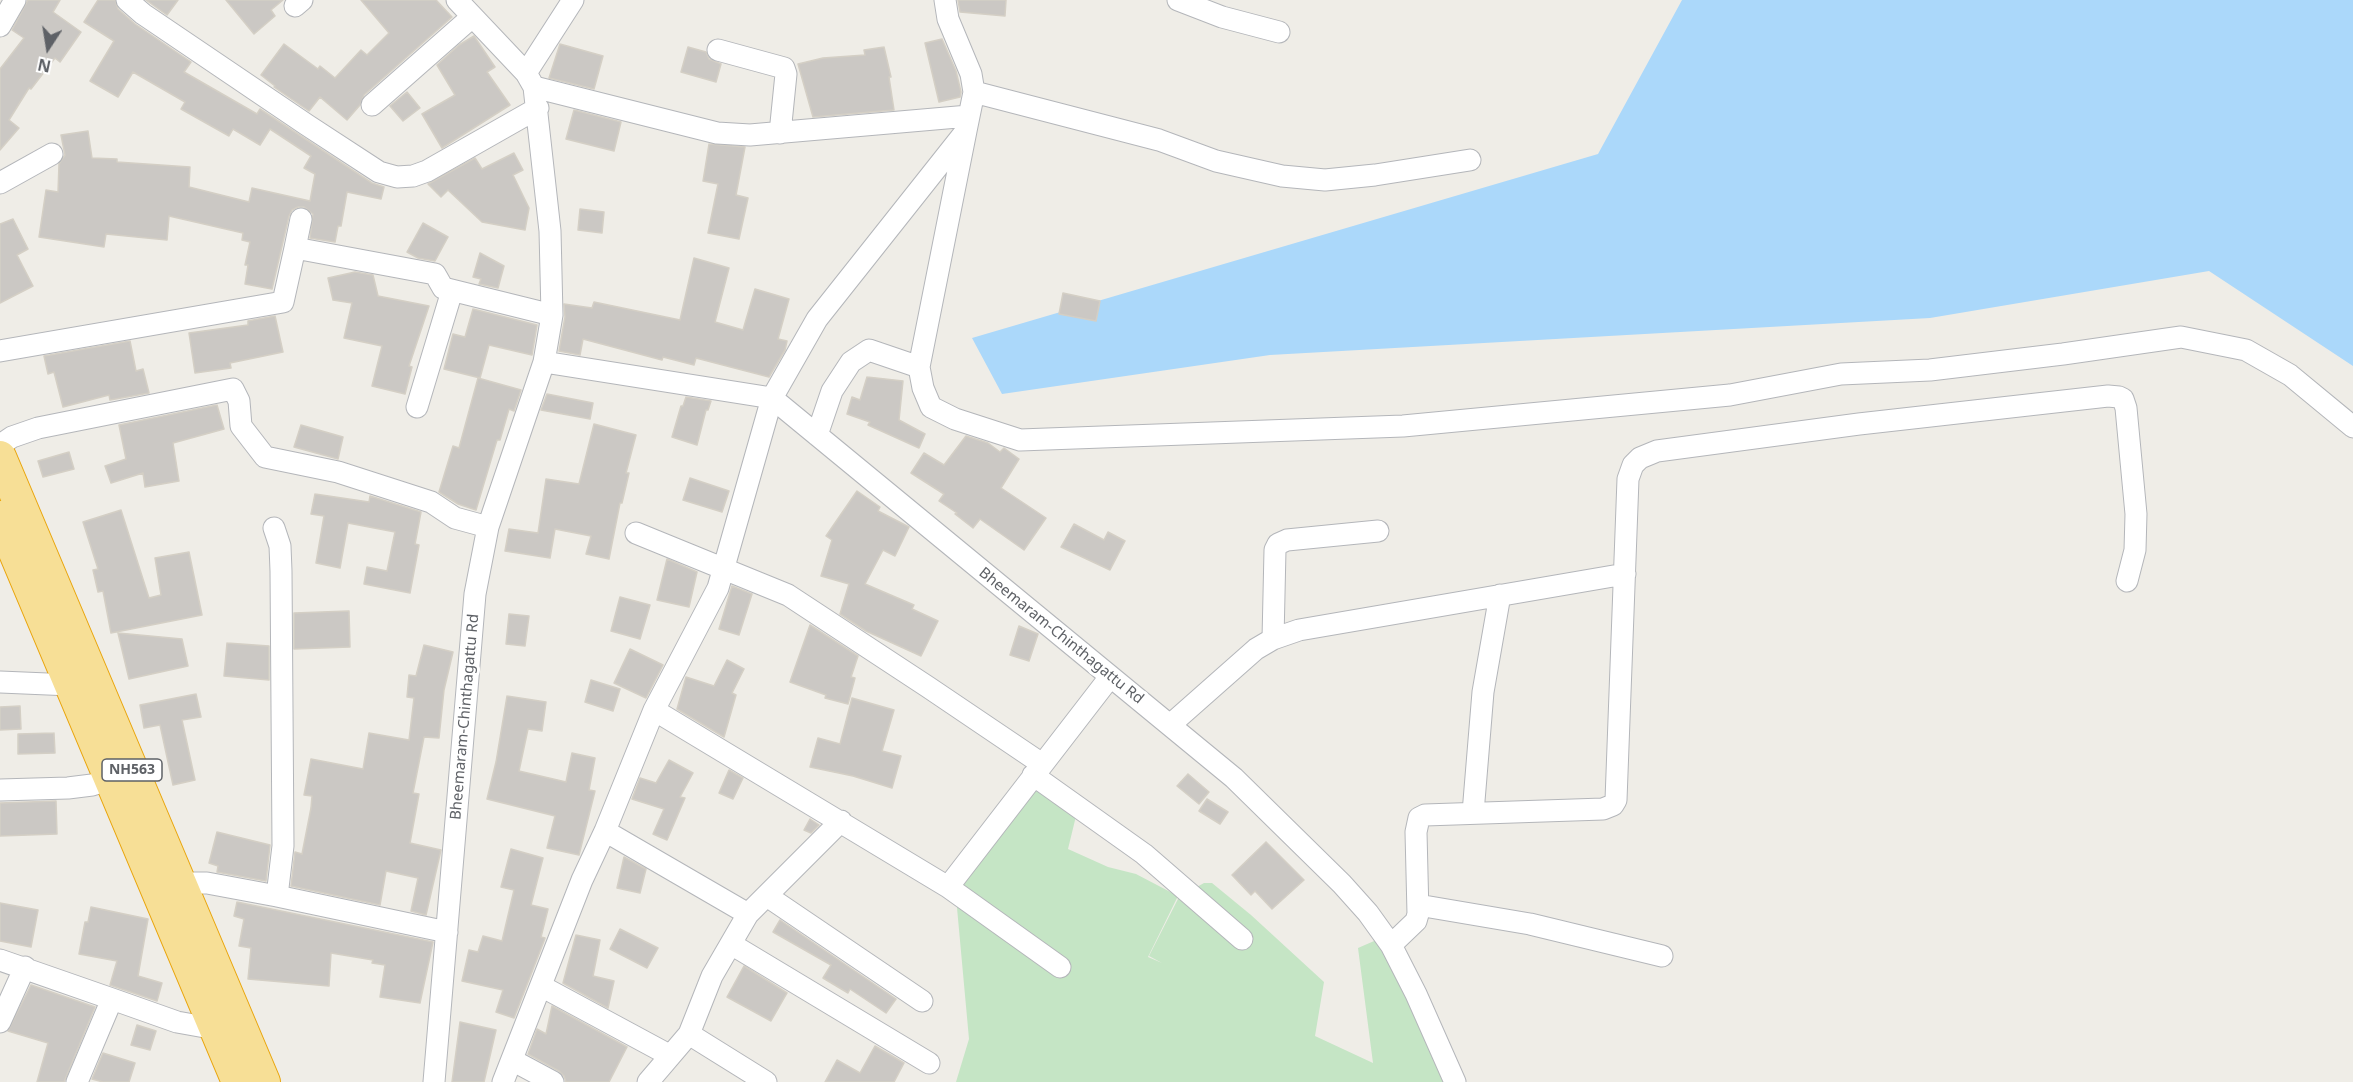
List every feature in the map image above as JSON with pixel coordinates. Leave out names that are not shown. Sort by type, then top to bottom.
[{"type":"highway","name":"NH563","points":[[0,457],[264,1082]]},
{"type":"highway","name":"NH563","points":[[0,517],[238,1082]]},
{"type":"street","points":[[0,26],[15,0]]},
{"type":"street","points":[[127,0],[143,14],[316,131],[379,172],[397,177],[413,176],[428,171],[533,89],[573,0]]},
{"type":"street","points":[[457,0],[533,89],[717,133],[750,135],[967,124]]},
{"type":"street","points":[[945,0],[948,20],[971,74],[974,92],[919,367],[923,388],[932,407],[955,419],[1020,440],[1426,424],[1730,395],[1841,374],[1941,369],[2181,337],[2246,350],[2290,375],[2353,427]]},
{"type":"street","points":[[1178,0],[1221,17],[1279,32]]},
{"type":"street","points":[[372,105],[472,17]]},
{"type":"street","points":[[718,50],[784,68],[786,74],[780,133]]},
{"type":"street","name":"Bheemaram-Chinthagattu Rd","points":[[434,1082],[475,594],[488,527],[543,362],[552,315],[550,231],[533,89]]},
{"type":"street","points":[[974,92],[1159,140],[1216,161],[1282,176],[1325,180],[1375,175],[1470,160]]},
{"type":"street","points":[[503,1082],[582,879],[605,831],[654,710],[718,588],[772,398],[817,319],[967,124]]},
{"type":"street","points":[[0,183],[52,154]]},
{"type":"street","points":[[0,351],[283,302],[301,219]]},
{"type":"street","points":[[295,248],[435,274],[443,288],[552,315]]},
{"type":"street","points":[[417,406],[452,291]]},
{"type":"street","points":[[817,435],[832,391],[850,362],[869,350],[919,367]]},
{"type":"street","points":[[543,362],[772,398]]},
{"type":"street","points":[[0,445],[12,437],[38,428],[233,389],[240,401],[241,426],[265,457],[338,472],[380,485],[431,502],[455,518],[488,527]]},
{"type":"street","points":[[1391,945],[1416,921],[1418,905],[1416,831],[1419,818],[1425,815],[1603,809],[1613,805],[1616,800],[1628,479],[1633,465],[1640,458],[1657,451],[1859,424],[2108,396],[2119,397],[2123,399],[2126,408],[2136,514],[2135,550],[2127,581]]},
{"type":"street","name":"Bheemaram-Chinthagattu Rd","points":[[772,398],[1234,778],[1334,876],[1368,913],[1391,945],[1416,994],[1455,1082]]},
{"type":"street","points":[[274,528],[280,546],[282,583],[283,846],[277,896]]},
{"type":"street","points":[[1273,639],[1275,550],[1278,544],[1287,540],[1378,531]]},
{"type":"street","points":[[636,533],[788,595],[928,687],[1144,854],[1242,939]]},
{"type":"street","points":[[1170,726],[1256,649],[1273,639],[1299,630],[1625,574]]},
{"type":"street","points":[[1473,813],[1483,692],[1500,595]]},
{"type":"street","points":[[948,887],[1110,676]]},
{"type":"street","points":[[0,682],[71,685]]},
{"type":"street","points":[[654,710],[948,887],[1060,967]]},
{"type":"street","points":[[0,790],[68,788],[92,785],[110,778]]},
{"type":"street","points":[[648,1082],[669,1054],[689,1034],[712,976],[748,914],[841,821]]},
{"type":"street","points":[[605,831],[748,914]]},
{"type":"street","points":[[181,886],[190,883],[207,883],[447,932]]},
{"type":"street","points":[[767,896],[922,1001]]},
{"type":"street","points":[[1418,905],[1530,924],[1662,956]]},
{"type":"street","points":[[731,944],[929,1063]]},
{"type":"street","points":[[0,960],[177,1022],[216,1029]]},
{"type":"street","points":[[0,1022],[25,967]]},
{"type":"street","points":[[541,986],[669,1054]]},
{"type":"street","points":[[77,1082],[112,999]]},
{"type":"street","points":[[689,1034],[766,1082]]},
{"type":"street","points":[[512,1060],[553,1082]]},
{"type":"green space","points":[[1039,779],[1077,812],[1068,849],[1108,867],[1136,874],[1178,896],[1148,957],[1162,963],[1149,956],[1179,897],[1204,883],[1212,883],[1251,915],[1324,982],[1315,1036],[1373,1063],[1358,948],[1381,938],[1451,1082],[956,1082],[969,1039],[955,886]]},
{"type":"water","points":[[1682,0],[2353,0],[2353,366],[2209,271],[1930,318],[1270,355],[1002,394],[972,338],[1598,154]]},
{"type":"building","points":[[28,0],[60,0],[53,12],[81,32],[60,62],[55,58],[31,89],[29,88],[9,120],[19,128],[0,150],[0,69],[24,38],[12,30]]},
{"type":"building","points":[[98,0],[115,0],[118,9],[135,24],[191,62],[184,72],[257,114],[260,109],[372,183],[384,187],[381,199],[347,192],[341,226],[338,226],[335,242],[310,238],[313,214],[304,207],[292,210],[272,289],[245,284],[248,265],[245,265],[250,242],[242,240],[243,233],[169,216],[167,240],[106,234],[104,247],[39,237],[46,190],[58,192],[59,164],[65,155],[61,135],[88,131],[92,158],[190,167],[189,187],[249,202],[252,188],[310,201],[315,174],[304,168],[311,156],[270,129],[260,145],[233,129],[229,136],[181,109],[185,102],[133,72],[118,97],[90,81],[114,41],[84,22]]},
{"type":"building","points":[[146,0],[178,0],[167,15]]},
{"type":"building","points":[[226,0],[283,0],[271,10],[275,16],[254,34]]},
{"type":"building","points":[[361,0],[436,0],[452,17],[364,95],[360,105],[347,120],[320,97],[309,111],[261,75],[284,44],[318,69],[320,66],[335,78],[361,50],[367,55],[389,33]]},
{"type":"building","points":[[958,0],[1006,0],[1005,16],[960,12]]},
{"type":"building","points":[[474,36],[495,67],[487,72],[510,105],[442,148],[422,114],[455,95],[437,65],[459,45]]},
{"type":"building","points":[[942,39],[956,71],[961,92],[960,97],[939,102],[925,43]]},
{"type":"building","points":[[560,44],[603,56],[594,89],[549,78]]},
{"type":"building","points":[[688,47],[706,52],[709,59],[721,64],[716,82],[681,72]]},
{"type":"building","points":[[884,47],[891,77],[889,77],[894,110],[813,117],[798,64],[823,58],[865,55],[864,50]]},
{"type":"building","points":[[407,92],[420,108],[403,121],[390,106]]},
{"type":"building","points":[[574,110],[621,122],[614,151],[566,139]]},
{"type":"building","points":[[709,144],[745,147],[736,195],[748,198],[739,239],[708,233],[718,184],[703,181]]},
{"type":"building","points":[[514,153],[523,170],[513,175],[529,208],[525,230],[482,222],[448,190],[441,197],[428,184],[475,158],[482,169]]},
{"type":"building","points":[[580,209],[604,212],[602,233],[578,230]]},
{"type":"building","points":[[13,219],[28,249],[17,255],[33,286],[0,303],[0,224]]},
{"type":"building","points":[[423,223],[448,237],[435,261],[418,258],[407,252]]},
{"type":"building","points":[[480,253],[504,266],[498,288],[479,284],[481,279],[473,277]]},
{"type":"building","points":[[694,258],[729,268],[715,322],[743,330],[755,289],[789,299],[778,339],[787,341],[785,350],[769,377],[696,358],[694,365],[663,357],[662,360],[583,339],[580,355],[559,351],[565,317],[564,304],[592,308],[594,302],[680,320]]},
{"type":"building","points":[[355,272],[373,275],[378,296],[429,306],[409,366],[412,367],[405,394],[372,386],[382,346],[344,338],[352,303],[333,300],[328,278]]},
{"type":"building","points":[[1063,293],[1100,301],[1096,321],[1059,314]]},
{"type":"building","points":[[473,309],[537,325],[532,355],[489,345],[480,378],[444,369],[453,334],[465,337]]},
{"type":"building","points":[[275,316],[283,352],[230,363],[231,368],[195,373],[189,333],[248,325],[248,321]]},
{"type":"building","points":[[130,341],[136,371],[143,369],[149,393],[110,400],[109,395],[63,407],[54,372],[48,374],[44,356]]},
{"type":"building","points":[[867,377],[903,381],[899,420],[925,434],[919,448],[868,425],[870,422],[847,414],[852,397],[860,400]]},
{"type":"building","points":[[478,378],[521,390],[514,411],[509,409],[500,440],[497,440],[476,510],[458,504],[439,492],[453,446],[459,448]]},
{"type":"building","points":[[547,394],[593,403],[590,419],[541,410]]},
{"type":"building","points":[[686,397],[711,401],[706,410],[697,445],[672,437]]},
{"type":"building","points":[[217,405],[224,429],[173,443],[179,481],[145,487],[143,473],[111,483],[105,466],[126,459],[119,425]]},
{"type":"building","points":[[594,424],[636,435],[609,559],[586,554],[591,536],[555,529],[550,558],[505,551],[509,529],[538,533],[546,479],[579,484]]},
{"type":"building","points":[[301,425],[343,437],[338,459],[294,447]]},
{"type":"building","points":[[966,436],[988,443],[1000,452],[1004,448],[1019,459],[1001,488],[1046,518],[1024,550],[980,519],[973,528],[939,501],[944,494],[911,473],[924,453],[944,465]]},
{"type":"building","points":[[69,452],[74,469],[43,477],[38,461]]},
{"type":"building","points":[[690,478],[729,491],[722,512],[683,500]]},
{"type":"building","points":[[857,491],[880,507],[878,511],[909,527],[895,556],[883,550],[865,584],[914,605],[912,609],[938,621],[921,656],[866,631],[840,614],[849,584],[821,576],[832,540],[826,536]]},
{"type":"building","points":[[315,494],[369,502],[370,496],[421,512],[415,544],[419,545],[410,593],[364,584],[367,567],[387,571],[395,532],[348,523],[340,568],[316,563],[324,516],[311,514]]},
{"type":"building","points":[[121,510],[149,598],[161,595],[155,558],[189,552],[202,615],[111,633],[103,591],[98,592],[93,570],[98,569],[83,522]]},
{"type":"building","points":[[1074,524],[1104,540],[1108,532],[1125,541],[1110,570],[1061,547]]},
{"type":"building","points":[[667,559],[697,572],[689,607],[657,600]]},
{"type":"building","points":[[732,586],[752,594],[739,635],[719,629]]},
{"type":"building","points":[[620,597],[650,605],[640,639],[611,631]]},
{"type":"building","points":[[349,611],[350,647],[294,649],[294,613]]},
{"type":"building","points":[[509,614],[529,616],[525,646],[506,644]]},
{"type":"building","points":[[810,625],[858,656],[851,677],[855,678],[848,704],[825,698],[826,695],[790,682]]},
{"type":"building","points":[[1019,626],[1038,634],[1029,661],[1010,655]]},
{"type":"building","points":[[118,633],[182,639],[188,666],[129,679]]},
{"type":"building","points":[[227,643],[269,646],[269,680],[224,676]]},
{"type":"building","points":[[424,645],[453,652],[444,690],[439,738],[424,737],[413,793],[419,794],[410,843],[441,850],[426,915],[411,911],[418,878],[386,871],[380,905],[291,886],[295,852],[302,854],[311,808],[312,796],[304,795],[311,759],[363,769],[369,733],[409,740],[414,698],[407,697],[409,675],[416,676]]},
{"type":"building","points":[[630,649],[663,665],[646,698],[614,683]]},
{"type":"building","points":[[727,660],[744,669],[732,693],[736,695],[724,737],[677,709],[686,677],[714,686]]},
{"type":"building","points":[[591,680],[620,689],[613,711],[585,702]]},
{"type":"building","points":[[196,694],[201,717],[182,720],[195,780],[173,785],[160,725],[144,728],[140,705]]},
{"type":"building","points":[[507,696],[546,702],[542,731],[528,729],[519,771],[566,782],[572,753],[595,758],[589,790],[595,791],[579,855],[547,848],[555,816],[487,799]]},
{"type":"building","points":[[852,698],[894,710],[882,751],[901,756],[892,788],[853,776],[810,767],[818,738],[840,744]]},
{"type":"building","points":[[20,706],[21,729],[0,730],[0,707]]},
{"type":"building","points":[[54,733],[55,753],[18,754],[18,734]]},
{"type":"building","points":[[669,760],[693,773],[680,797],[685,798],[667,840],[653,834],[664,809],[632,799],[640,778],[656,783]]},
{"type":"building","points":[[729,770],[743,778],[733,799],[719,793]]},
{"type":"building","points":[[1188,774],[1209,792],[1199,804],[1177,786]]},
{"type":"building","points":[[1207,799],[1228,812],[1220,824],[1199,811]]},
{"type":"building","points":[[56,801],[57,834],[0,836],[0,803]]},
{"type":"building","points":[[810,819],[819,825],[811,833],[804,830]]},
{"type":"building","points":[[217,832],[270,845],[266,881],[217,872],[218,866],[209,863]]},
{"type":"building","points":[[1266,842],[1304,880],[1272,909],[1255,891],[1251,895],[1232,875]]},
{"type":"building","points":[[511,849],[543,858],[531,905],[548,909],[541,937],[545,938],[514,1018],[496,1012],[503,990],[462,981],[469,950],[478,952],[483,936],[502,941],[514,890],[501,887]]},
{"type":"building","points":[[624,857],[646,869],[640,893],[617,888]]},
{"type":"building","points":[[237,902],[433,942],[420,1003],[380,997],[385,965],[372,963],[373,960],[331,953],[329,986],[248,979],[251,948],[239,946],[244,919],[234,916]]},
{"type":"building","points":[[0,903],[38,910],[31,947],[0,941]]},
{"type":"building","points":[[91,907],[148,919],[138,976],[162,983],[157,1001],[110,985],[117,961],[79,954],[85,922],[88,922]]},
{"type":"building","points":[[780,920],[896,999],[886,1013],[850,989],[848,993],[823,978],[831,965],[773,932]]},
{"type":"building","points":[[620,929],[658,948],[647,968],[610,949]]},
{"type":"building","points":[[576,935],[600,940],[593,976],[614,981],[608,1008],[563,983]]},
{"type":"building","points":[[744,966],[787,993],[771,1021],[727,997]]},
{"type":"building","points":[[31,985],[95,1007],[64,1082],[37,1082],[48,1043],[8,1031]]},
{"type":"building","points":[[552,1006],[627,1047],[609,1082],[566,1082],[559,1071],[528,1054],[537,1029],[546,1034]]},
{"type":"building","points":[[460,1022],[496,1030],[484,1082],[452,1082]]},
{"type":"building","points":[[137,1025],[156,1031],[150,1050],[131,1045]]},
{"type":"building","points":[[875,1046],[904,1063],[894,1082],[825,1082],[837,1060],[860,1073]]},
{"type":"building","points":[[103,1053],[135,1063],[129,1082],[103,1082],[92,1079]]}]
